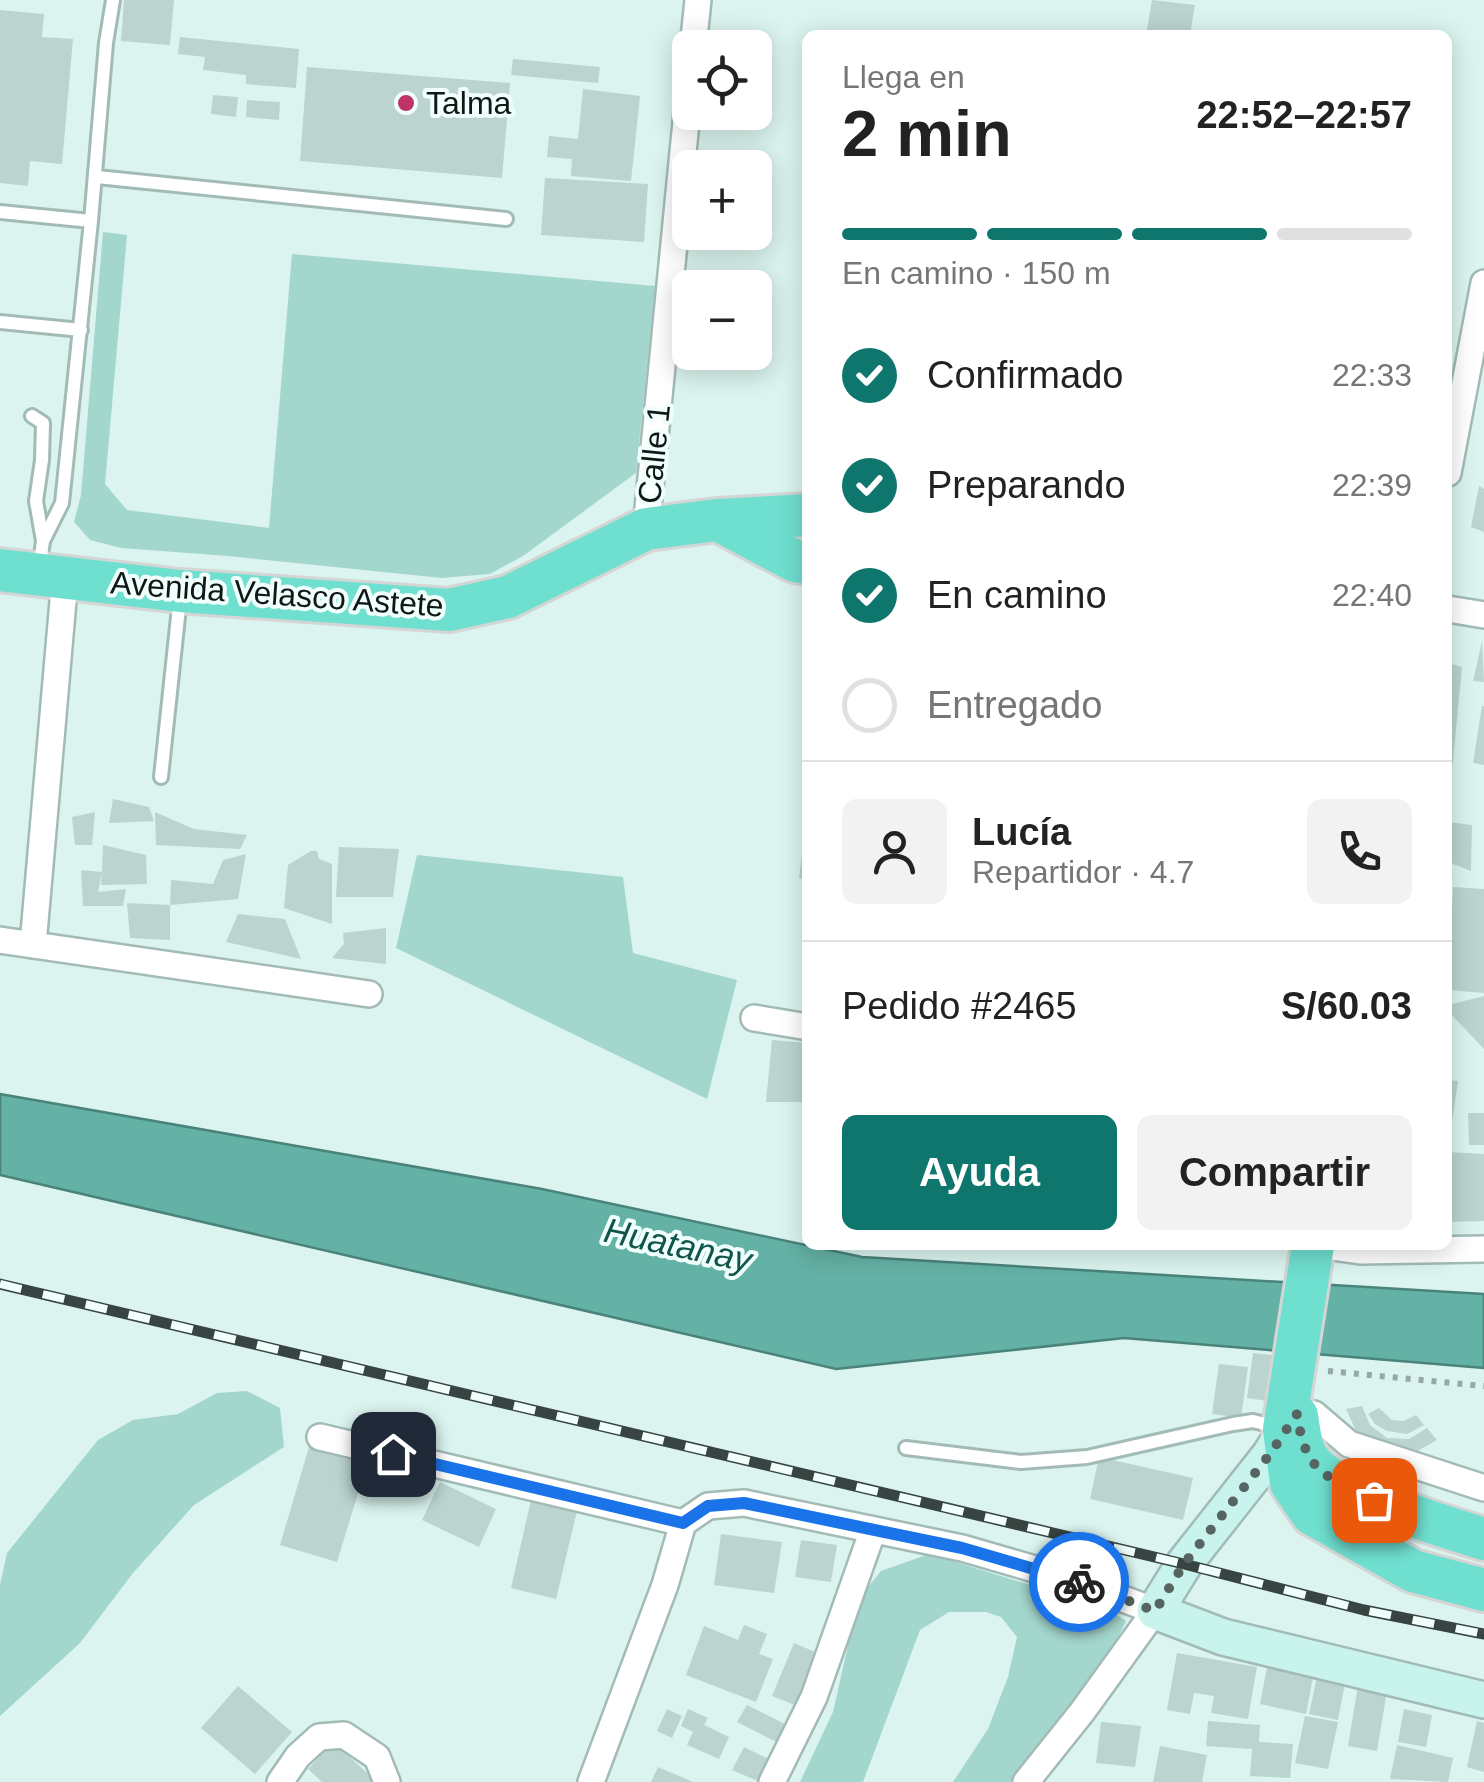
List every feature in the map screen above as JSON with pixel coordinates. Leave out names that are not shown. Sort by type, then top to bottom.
[{"type":"highway","name":"Avenida Velasco Astete","points":[[37,566],[180,591],[449,610],[508,596],[646,529],[802,515]]},
{"type":"highway","points":[[717,520],[802,562]]},
{"type":"highway","points":[[1314,1251],[1292,1387],[1291,1484],[1312,1514],[1413,1571],[1484,1590]]},
{"type":"highway","points":[[1292,1387],[1307,1457],[1320,1472],[1374,1500],[1484,1539]]},
{"type":"main road","points":[[1292,1387],[1270,1454],[1184,1564],[1155,1611],[1223,1637],[1484,1700]]},
{"type":"street","points":[[695,30],[698,0]]},
{"type":"street","name":"Calle 1","points":[[646,529],[685,130]]},
{"type":"street","points":[[1452,453],[1484,283]]},
{"type":"street","points":[[33,944],[37,566]]},
{"type":"street","points":[[1452,610],[1484,615]]},
{"type":"street","points":[[0,940],[368,994]]},
{"type":"street","points":[[754,1018],[802,1026]]},
{"type":"street","points":[[1452,1250],[1484,1249]]},
{"type":"street","points":[[1314,1251],[1422,1250]]},
{"type":"street","points":[[1292,1387],[1314,1414],[1349,1444],[1484,1488]]},
{"type":"street","points":[[320,1437],[683,1523]]},
{"type":"street","points":[[591,1782],[665,1586],[683,1523],[708,1506],[744,1503],[962,1548],[1076,1581],[1155,1611],[1026,1782]]},
{"type":"street","points":[[772,1782],[814,1697],[872,1530]]},
{"type":"street","points":[[280,1782],[298,1756],[319,1737],[344,1735],[377,1757],[387,1782]]},
{"type":"lane","points":[[37,566],[62,502],[113,0]]},
{"type":"lane","points":[[97,177],[506,219]]},
{"type":"lane","points":[[0,212],[91,221]]},
{"type":"lane","points":[[0,322],[80,330]]},
{"type":"lane","points":[[32,416],[43,423],[36,501],[37,566]]},
{"type":"lane","points":[[161,777],[180,591]]},
{"type":"lane","points":[[906,1448],[1021,1462],[1086,1457],[1253,1422],[1292,1387]]},
{"type":"path","points":[[1292,1387],[1484,1386]]},
{"type":"shaded area","points":[[103,232],[127,235],[105,484],[127,510],[269,528],[292,254],[655,286],[636,473],[523,556],[490,574],[442,578],[121,548],[90,540],[74,522],[81,495]]},
{"type":"shaded area","points":[[417,855],[623,877],[633,953],[737,980],[707,1099],[396,948]]},
{"type":"shaded area","points":[[247,1391],[280,1408],[284,1447],[194,1505],[133,1573],[80,1643],[0,1716],[0,1585],[7,1553],[98,1440],[133,1420],[178,1414],[217,1393]]},
{"type":"shaded area","points":[[929,1554],[1106,1608],[1126,1621],[1107,1660],[1014,1782],[953,1782],[988,1729],[1008,1677],[1017,1637],[1001,1617],[986,1612],[949,1612],[920,1630],[863,1782],[800,1782],[833,1712],[864,1592],[881,1571]]},
{"type":"water","name":"Huatanay","points":[[0,1094],[542,1189],[802,1244],[802,1250],[829,1250],[862,1257],[1484,1294],[1484,1368],[1124,1338],[836,1369],[0,1175]]},
{"type":"building","points":[[124,0],[174,0],[170,45],[121,41]]},
{"type":"building","points":[[1152,0],[1195,5],[1191,30],[1147,30]]},
{"type":"building","points":[[0,10],[44,14],[42,37],[73,39],[62,164],[30,161],[28,186],[0,183]]},
{"type":"building","points":[[180,37],[299,49],[296,88],[246,84],[246,75],[203,70],[205,57],[178,54]]},
{"type":"building","points":[[513,59],[600,67],[598,83],[511,75]]},
{"type":"building","name":"Talma","points":[[307,67],[510,83],[502,178],[300,161]]},
{"type":"building","points":[[583,89],[640,96],[631,181],[571,176],[572,159],[547,157],[549,136],[578,139]]},
{"type":"building","points":[[213,95],[238,97],[236,117],[211,114]]},
{"type":"building","points":[[247,100],[280,102],[279,120],[246,117]]},
{"type":"building","points":[[545,178],[648,184],[644,242],[541,235]]},
{"type":"building","points":[[1479,486],[1484,489],[1484,532],[1471,527]]},
{"type":"building","points":[[1482,641],[1484,682],[1473,681]]},
{"type":"building","points":[[1452,664],[1462,667],[1452,772]]},
{"type":"building","points":[[1484,706],[1484,765],[1473,763]]},
{"type":"building","points":[[113,799],[149,807],[154,821],[109,823]]},
{"type":"building","points":[[95,812],[92,845],[75,845],[72,817]]},
{"type":"building","points":[[155,812],[194,829],[247,835],[240,849],[156,845]]},
{"type":"building","points":[[1452,822],[1472,825],[1471,871],[1452,864]]},
{"type":"building","points":[[103,845],[146,855],[147,884],[101,885]]},
{"type":"building","points":[[339,847],[399,849],[393,897],[336,897]]},
{"type":"building","points":[[317,851],[319,859],[332,864],[332,924],[284,908],[288,865]]},
{"type":"building","points":[[246,854],[238,899],[170,905],[171,880],[213,884],[223,860]]},
{"type":"building","points":[[81,870],[102,872],[98,892],[126,889],[123,906],[83,906]]},
{"type":"building","points":[[1453,887],[1484,889],[1484,993],[1452,990]]},
{"type":"building","points":[[127,903],[170,905],[170,940],[130,938]]},
{"type":"building","points":[[238,914],[285,919],[301,959],[226,942]]},
{"type":"building","points":[[386,928],[386,964],[332,958],[344,944],[343,933]]},
{"type":"building","points":[[1484,996],[1484,1049],[1452,1015],[1452,1004]]},
{"type":"building","points":[[772,1040],[802,1042],[802,1102],[766,1102]]},
{"type":"building","points":[[1452,1080],[1458,1081],[1452,1122]]},
{"type":"building","points":[[1468,1113],[1484,1113],[1484,1145],[1469,1145]]},
{"type":"building","points":[[1452,1152],[1484,1154],[1484,1221],[1452,1222]]},
{"type":"building","points":[[1253,1353],[1280,1356],[1274,1402],[1247,1398]]},
{"type":"building","points":[[1219,1364],[1248,1367],[1241,1418],[1212,1414]]},
{"type":"building","points":[[1362,1406],[1370,1425],[1387,1438],[1409,1439],[1427,1428],[1437,1440],[1412,1454],[1358,1435],[1346,1409]]},
{"type":"building","points":[[1379,1408],[1392,1420],[1404,1421],[1416,1415],[1424,1425],[1407,1434],[1387,1431],[1368,1414]]},
{"type":"building","points":[[309,1447],[367,1464],[337,1562],[280,1545]]},
{"type":"building","points":[[1099,1457],[1193,1478],[1183,1520],[1090,1499]]},
{"type":"building","points":[[440,1482],[496,1509],[479,1547],[422,1520]]},
{"type":"building","points":[[531,1500],[577,1511],[556,1599],[511,1588]]},
{"type":"building","points":[[721,1534],[782,1542],[774,1593],[714,1585]]},
{"type":"building","points":[[801,1540],[837,1545],[831,1582],[795,1577]]},
{"type":"building","points":[[744,1625],[767,1634],[759,1654],[773,1659],[756,1702],[686,1675],[704,1626],[738,1640]]},
{"type":"building","points":[[794,1643],[820,1654],[797,1706],[772,1696]]},
{"type":"building","points":[[1177,1653],[1257,1667],[1248,1719],[1211,1713],[1214,1696],[1194,1693],[1190,1714],[1167,1710]]},
{"type":"building","points":[[1268,1662],[1314,1672],[1306,1714],[1260,1704]]},
{"type":"building","points":[[1318,1672],[1346,1678],[1338,1720],[1309,1714]]},
{"type":"building","points":[[238,1686],[292,1732],[255,1774],[201,1728]]},
{"type":"building","points":[[1358,1686],[1387,1691],[1377,1751],[1348,1746]]},
{"type":"building","points":[[747,1705],[789,1726],[780,1744],[737,1722]]},
{"type":"building","points":[[667,1709],[682,1716],[672,1738],[657,1731]]},
{"type":"building","points":[[688,1709],[708,1718],[704,1725],[729,1737],[719,1759],[687,1745],[693,1732],[681,1726]]},
{"type":"building","points":[[1404,1709],[1432,1715],[1426,1747],[1398,1742]]},
{"type":"building","points":[[1305,1716],[1338,1722],[1328,1769],[1295,1763]]},
{"type":"building","points":[[1208,1721],[1260,1725],[1259,1742],[1293,1744],[1290,1778],[1250,1776],[1252,1749],[1206,1746]]},
{"type":"building","points":[[1477,1721],[1484,1723],[1484,1772],[1467,1767]]},
{"type":"building","points":[[1101,1722],[1141,1726],[1135,1767],[1096,1763]]},
{"type":"building","points":[[333,1742],[377,1782],[322,1782],[308,1769]]},
{"type":"building","points":[[1397,1745],[1453,1758],[1448,1782],[1390,1779]]},
{"type":"building","points":[[1160,1746],[1207,1755],[1202,1782],[1153,1782]]},
{"type":"building","points":[[744,1747],[771,1760],[760,1782],[732,1770]]},
{"type":"building","points":[[658,1767],[693,1782],[651,1782]]},
{"type":"railway","points":[[0,1284],[1364,1610],[1484,1634]]},
{"type":"way so far","points":[[1079,1582],[1155,1611],[1184,1564],[1297,1414],[1307,1457],[1320,1472],[1374,1500]]},
{"type":"place","name":"Talma","points":[[406,103]]},
{"type":"route","points":[[393,1454],[683,1523],[708,1506],[744,1503],[962,1548],[1079,1582]]}]
